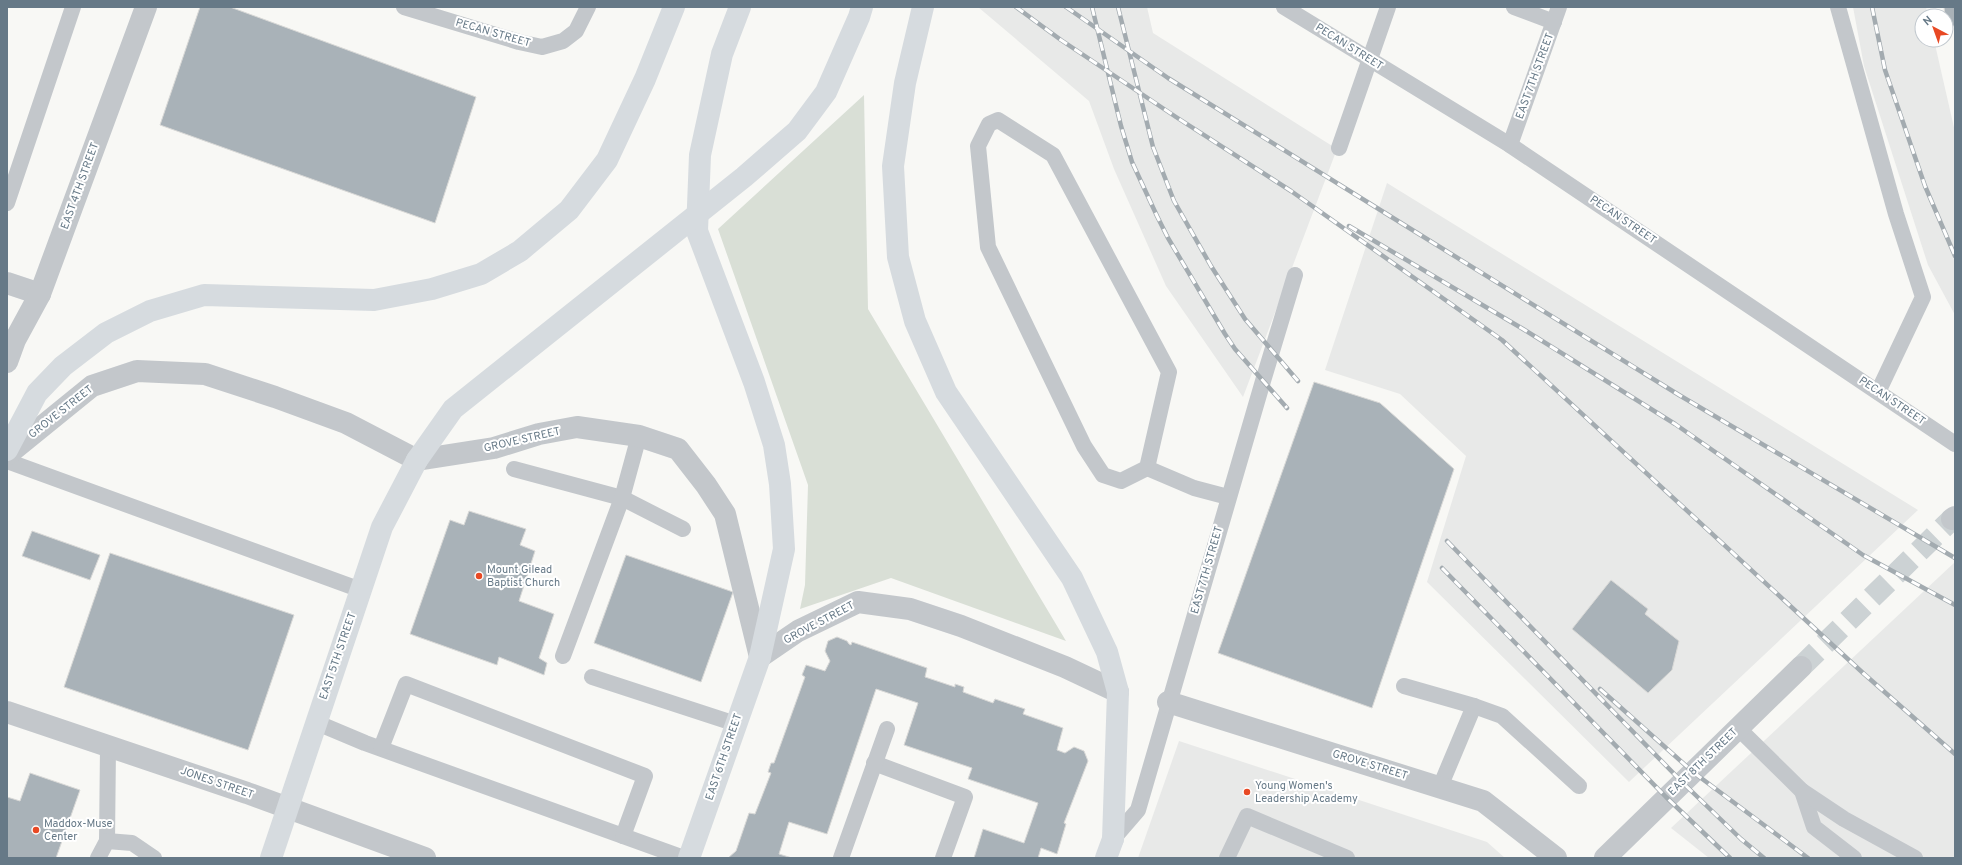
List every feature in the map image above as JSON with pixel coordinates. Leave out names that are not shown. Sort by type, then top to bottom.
[{"type":"main road","points":[[7,450],[37,393],[63,366],[106,333],[150,311],[204,295],[374,300],[432,289],[481,274],[520,251],[569,210],[607,160],[645,79],[674,7]]},
{"type":"main road","name":"EAST 6TH STREET","points":[[689,858],[760,657],[784,549],[778,468],[774,445],[754,382],[697,231],[700,155],[722,54],[740,7]]},
{"type":"main road","name":"EAST 5TH STREET","points":[[271,858],[382,527],[417,460],[453,409],[744,177],[797,131],[826,92],[862,7]]},
{"type":"main road","points":[[923,7],[905,83],[893,166],[898,258],[915,321],[946,392],[1072,578],[1106,652],[1118,692],[1109,849]]},
{"type":"street","name":"EAST 4TH STREET","points":[[7,362],[15,340],[40,294],[146,7]]},
{"type":"street","points":[[7,283],[40,294]]},
{"type":"street","name":"GROVE STREET","points":[[7,456],[92,386],[137,371],[205,374],[275,397],[346,423],[417,460],[494,448],[539,434],[577,427],[639,436],[678,449],[706,485],[725,514],[760,657],[798,631],[858,602],[910,609],[960,626],[1065,667],[1118,692]]},
{"type":"street","name":"EAST 8TH STREET","points":[[1605,858],[1801,667]]},
{"type":"street","name":"GROVE STREET","points":[[1168,702],[1483,801],[1556,858]]},
{"type":"street","name":"JONES STREET","points":[[7,712],[287,808],[425,858]]},
{"type":"lane","points":[[7,203],[73,7]]},
{"type":"lane","name":"PECAN STREET","points":[[404,7],[519,42],[542,47],[564,42],[576,31],[588,7]]},
{"type":"lane","name":"PECAN STREET","points":[[1284,7],[1510,145],[1955,444]]},
{"type":"lane","points":[[1339,148],[1388,7]]},
{"type":"lane","points":[[1514,7],[1557,14]]},
{"type":"lane","points":[[1838,7],[1896,214],[1923,297],[1878,392]]},
{"type":"lane","name":"EAST 7TH STREET","points":[[1510,145],[1557,14]]},
{"type":"lane","points":[[1147,468],[1169,372],[1053,155],[998,120],[989,124],[978,146],[988,247],[1084,446],[1103,476],[1121,481],[1147,468],[1194,488],[1228,497]]},
{"type":"lane","name":"EAST 7TH STREET","points":[[1109,849],[1138,810],[1228,497],[1295,275]]},
{"type":"lane","points":[[563,656],[622,498],[639,436]]},
{"type":"lane","points":[[7,461],[360,590]]},
{"type":"lane","points":[[514,469],[622,498],[683,529]]},
{"type":"lane","points":[[592,677],[736,724]]},
{"type":"lane","points":[[381,748],[406,684],[645,776],[622,836]]},
{"type":"lane","points":[[1404,686],[1474,706],[1502,716],[1579,786]]},
{"type":"lane","points":[[1440,787],[1474,706]]},
{"type":"lane","points":[[316,722],[381,748],[684,858]]},
{"type":"lane","points":[[1738,728],[1802,791],[1844,819],[1915,858]]},
{"type":"lane","points":[[841,858],[887,729]]},
{"type":"lane","points":[[98,858],[107,840],[108,747]]},
{"type":"lane","points":[[874,763],[965,797],[943,858]]},
{"type":"lane","points":[[1802,791],[1814,827],[1854,858]]},
{"type":"lane","points":[[1227,858],[1247,816],[1347,858]]},
{"type":"lane","points":[[107,840],[132,843],[154,858]]},
{"type":"shaded area","points":[[978,7],[1147,7],[1153,33],[1337,149],[1243,397],[1166,286],[1114,169],[1089,101]]},
{"type":"shaded area","points":[[1853,7],[1926,7],[1914,8],[1914,48],[1936,48],[1955,132],[1955,315],[1928,265],[1864,66]]},
{"type":"shaded area","points":[[864,95],[868,309],[1066,641],[891,578],[800,609],[805,585],[808,485],[718,229]]},
{"type":"shaded area","points":[[1387,183],[1918,510],[1629,782],[1427,582],[1466,456],[1400,394],[1325,370]]},
{"type":"shaded area","points":[[1955,562],[1955,858],[1709,858],[1671,828]]},
{"type":"shaded area","name":"Young Women's Leadership Academy","points":[[1179,741],[1487,842],[1505,858],[1138,858]]},
{"type":"building","points":[[200,7],[230,7],[476,97],[435,223],[160,125]]},
{"type":"building","points":[[1955,7],[1955,26],[1954,8],[1944,8]]},
{"type":"building","points":[[1314,382],[1380,403],[1454,469],[1372,708],[1218,653]]},
{"type":"building","name":"Mount Gilead Baptist Church","points":[[469,511],[526,529],[520,545],[535,551],[519,601],[554,614],[539,658],[547,663],[544,675],[499,657],[497,665],[410,634],[450,520],[464,525]]},
{"type":"building","points":[[32,531],[100,555],[90,580],[22,556]]},
{"type":"building","points":[[110,553],[294,615],[248,750],[64,687]]},
{"type":"building","points":[[626,555],[733,592],[701,682],[594,643]]},
{"type":"building","points":[[1611,580],[1648,609],[1645,614],[1679,641],[1672,670],[1648,693],[1572,629]]},
{"type":"building","points":[[837,637],[847,641],[851,645],[852,642],[927,668],[925,677],[955,687],[955,684],[964,687],[963,692],[993,703],[995,699],[1025,709],[1023,714],[1063,728],[1057,750],[1065,753],[1074,747],[1084,751],[1088,761],[1064,823],[1066,824],[1057,854],[1041,848],[1038,858],[974,858],[983,829],[1024,843],[1038,803],[968,779],[972,768],[904,745],[918,703],[876,689],[827,834],[789,822],[779,854],[792,858],[728,858],[736,851],[749,813],[755,814],[771,773],[768,772],[771,763],[774,763],[805,677],[802,675],[806,665],[825,671],[830,661],[825,651],[828,641]]},
{"type":"building","name":"Maddox-Muse Center","points":[[30,773],[80,790],[56,858],[7,858],[7,797],[20,801]]},
{"type":"tunnel","points":[[1801,667],[1952,519]]},
{"type":"railway","points":[[1016,7],[1061,40],[1176,117],[1291,191],[1502,340],[1863,673],[1955,754]]},
{"type":"railway","points":[[1066,7],[1168,78],[1406,226],[1679,395],[1955,558]]},
{"type":"railway","points":[[1092,7],[1121,126],[1132,162],[1157,216],[1168,238],[1235,349],[1287,408]]},
{"type":"railway","points":[[1118,7],[1153,147],[1174,201],[1211,266],[1245,319],[1298,381]]},
{"type":"railway","points":[[1872,7],[1885,70],[1925,186],[1955,256]]},
{"type":"railway","points":[[1349,226],[1523,329],[1675,424],[1863,555],[1955,605]]},
{"type":"railway","points":[[1447,541],[1682,782],[1741,839],[1764,858]]},
{"type":"railway","points":[[1442,568],[1666,797],[1730,858]]},
{"type":"railway","points":[[1600,689],[1693,772],[1808,858]]},
{"type":"place","name":"Mount Gilead Baptist Church","points":[[479,576]]},
{"type":"place","name":"Young Women's Leadership Academy","points":[[1247,792]]},
{"type":"place","name":"Maddox-Muse Center","points":[[36,830]]}]
